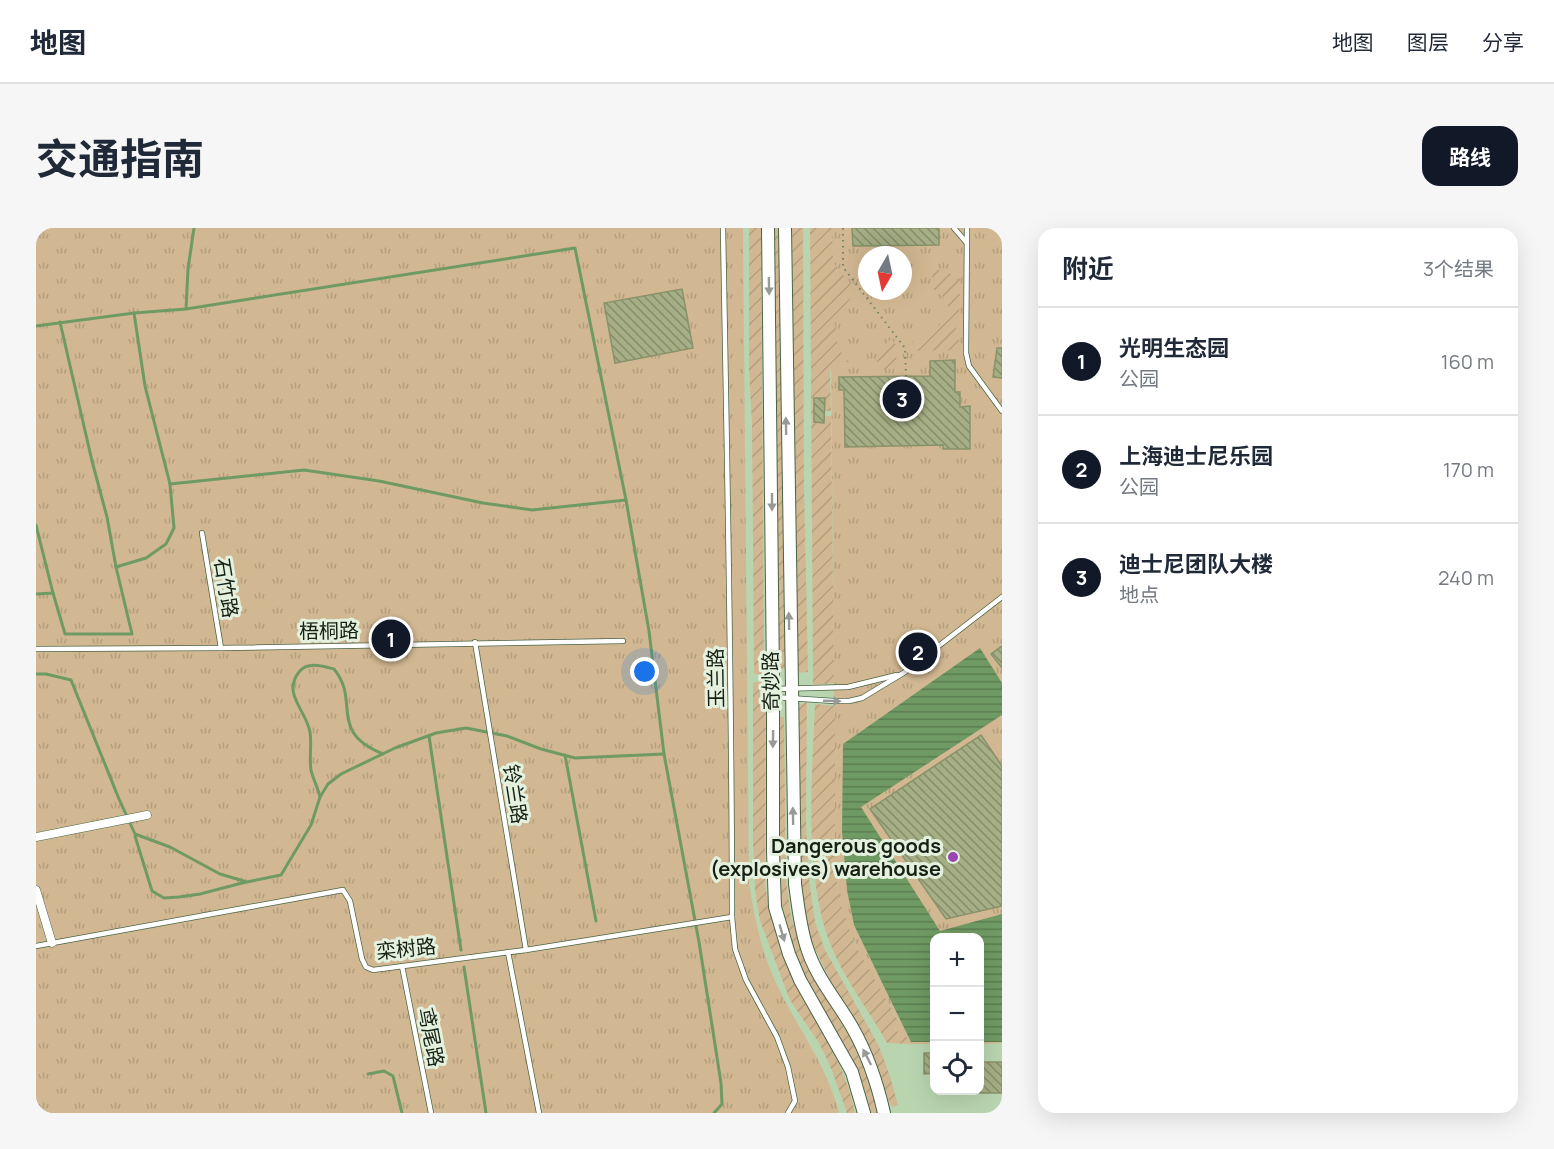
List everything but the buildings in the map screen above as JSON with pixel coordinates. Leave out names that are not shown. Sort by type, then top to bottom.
[{"type":"street","name":"奇妙路","points":[[768,228],[773,693],[772,851],[776,908],[789,954],[800,980],[852,1071],[864,1113]]},
{"type":"street","name":"奇妙路","points":[[785,228],[795,884],[807,948],[821,980],[852,1027],[871,1065],[884,1113]]},
{"type":"street","points":[[36,837],[147,815]]},
{"type":"street","points":[[36,890],[52,943]]},
{"type":"lane","name":"玉兰路","points":[[723,228],[726,495],[732,692],[732,917],[735,949],[746,980],[777,1036],[788,1067],[795,1101],[788,1113]]},
{"type":"lane","points":[[954,228],[967,242]]},
{"type":"lane","points":[[967,228],[966,353],[969,366],[1002,411]]},
{"type":"lane","name":"石竹路","points":[[202,533],[221,648]]},
{"type":"lane","points":[[773,693],[791,693],[849,701],[862,698],[905,672],[1002,597]]},
{"type":"lane","name":"梧桐路","points":[[36,649],[623,641]]},
{"type":"lane","name":"铃兰路","points":[[475,642],[526,950]]},
{"type":"lane","points":[[773,693],[848,687],[905,672]]},
{"type":"lane","name":"栾树路","points":[[36,946],[343,890],[350,901],[362,960],[366,967],[373,970],[526,950],[732,917]]},
{"type":"lane","points":[[508,952],[539,1113]]},
{"type":"lane","name":"鸢尾路","points":[[402,966],[431,1113]]},
{"type":"path","points":[[843,228],[843,267],[904,348],[906,376]]},
{"type":"green space","points":[[36,228],[743,228],[749,883],[759,935],[771,973],[820,1063],[839,1113],[36,1113]]},
{"type":"green space","points":[[749,228],[761,228],[766,674],[754,674]]},
{"type":"green space","points":[[773,228],[779,228],[786,669],[778,669]]},
{"type":"green space","points":[[792,228],[803,228],[804,485],[808,672],[796,673]]},
{"type":"green space","points":[[810,228],[832,228],[833,262],[853,288],[850,299],[835,322],[837,341],[841,352],[849,362],[834,362],[835,370],[830,371],[831,411],[825,411],[825,398],[814,399],[814,422],[824,423],[825,416],[831,416],[834,683],[813,685]]},
{"type":"green space","points":[[830,228],[1002,228],[1002,1043],[984,1044],[984,933],[930,933],[930,1044],[910,1044],[905,1033],[900,1035],[894,1026],[900,1023],[850,934],[840,902],[835,858]]},
{"type":"green space","points":[[934,268],[954,275],[940,292],[930,288]]},
{"type":"green space","points":[[960,277],[959,320],[956,320],[959,350],[910,351],[912,342],[934,330],[946,318],[947,303],[941,295]]},
{"type":"green space","points":[[891,339],[899,348],[896,348],[897,369],[879,369],[879,362],[876,362],[882,349]]},
{"type":"green space","points":[[753,682],[766,682],[765,885],[770,909],[788,967],[845,1077],[855,1113],[847,1113],[831,1068],[819,1043],[790,1000],[760,921],[755,890],[753,842]]},
{"type":"green space","points":[[807,702],[806,822],[808,872],[815,922],[825,950],[879,1046],[898,1105],[893,1107],[866,1039],[834,988],[808,935],[799,893],[798,709],[801,704]]},
{"type":"green space","points":[[815,704],[835,706],[835,832],[837,886],[840,902],[854,943],[900,1024],[894,1027],[900,1035],[905,1033],[910,1044],[887,1043],[836,957],[825,929],[818,899],[812,833]]},
{"type":"green space","points":[[777,717],[784,717],[786,880],[791,917],[804,958],[819,987],[862,1056],[878,1113],[871,1113],[857,1071],[814,993],[789,937],[782,905],[779,872]]},
{"type":"shaded area","points":[[980,648],[1002,683],[1002,715],[861,807],[940,931],[1002,914],[1002,1042],[984,1042],[984,933],[930,933],[930,1042],[911,1042],[854,925],[847,890],[842,831],[843,744]]},
{"type":"waterway","points":[[186,309],[188,269],[194,228]]},
{"type":"waterway","points":[[36,326],[134,313],[186,309],[575,248],[626,500]]},
{"type":"waterway","points":[[134,313],[145,386],[170,484]]},
{"type":"waterway","points":[[60,322],[107,517],[116,567]]},
{"type":"waterway","points":[[36,594],[53,593],[65,634],[132,634],[116,567],[146,558],[166,544],[174,528],[170,484],[304,470],[379,481],[483,503],[532,510],[626,500],[649,631],[664,754],[699,942],[721,1083],[722,1104],[714,1113]]},
{"type":"waterway","points":[[36,525],[53,593]]},
{"type":"waterway","points":[[320,797],[311,770],[310,732],[293,688],[294,680],[306,666],[315,665],[334,669],[342,681],[350,726],[356,736],[366,745],[383,754]]},
{"type":"waterway","points":[[36,674],[71,680],[135,834],[170,847],[220,874],[247,882],[281,875],[311,825],[320,797],[328,784],[341,774],[395,748],[436,733],[466,728],[507,736],[541,749],[575,758],[664,754]]},
{"type":"waterway","points":[[429,736],[461,950]]},
{"type":"waterway","points":[[565,755],[596,921]]},
{"type":"waterway","points":[[135,836],[152,891],[164,898],[200,894],[246,882]]},
{"type":"waterway","points":[[464,967],[486,1113]]},
{"type":"waterway","points":[[368,1074],[384,1071],[393,1076],[402,1113]]},
{"type":"place","name":"迪士尼团队大楼","points":[[902,399]]},
{"type":"place","name":"光明生态园","points":[[391,639]]},
{"type":"place","name":"上海迪士尼乐园","points":[[918,652]]},
{"type":"place","name":"Dangerous goods (explosives) warehouse","points":[[953,857]]}]
